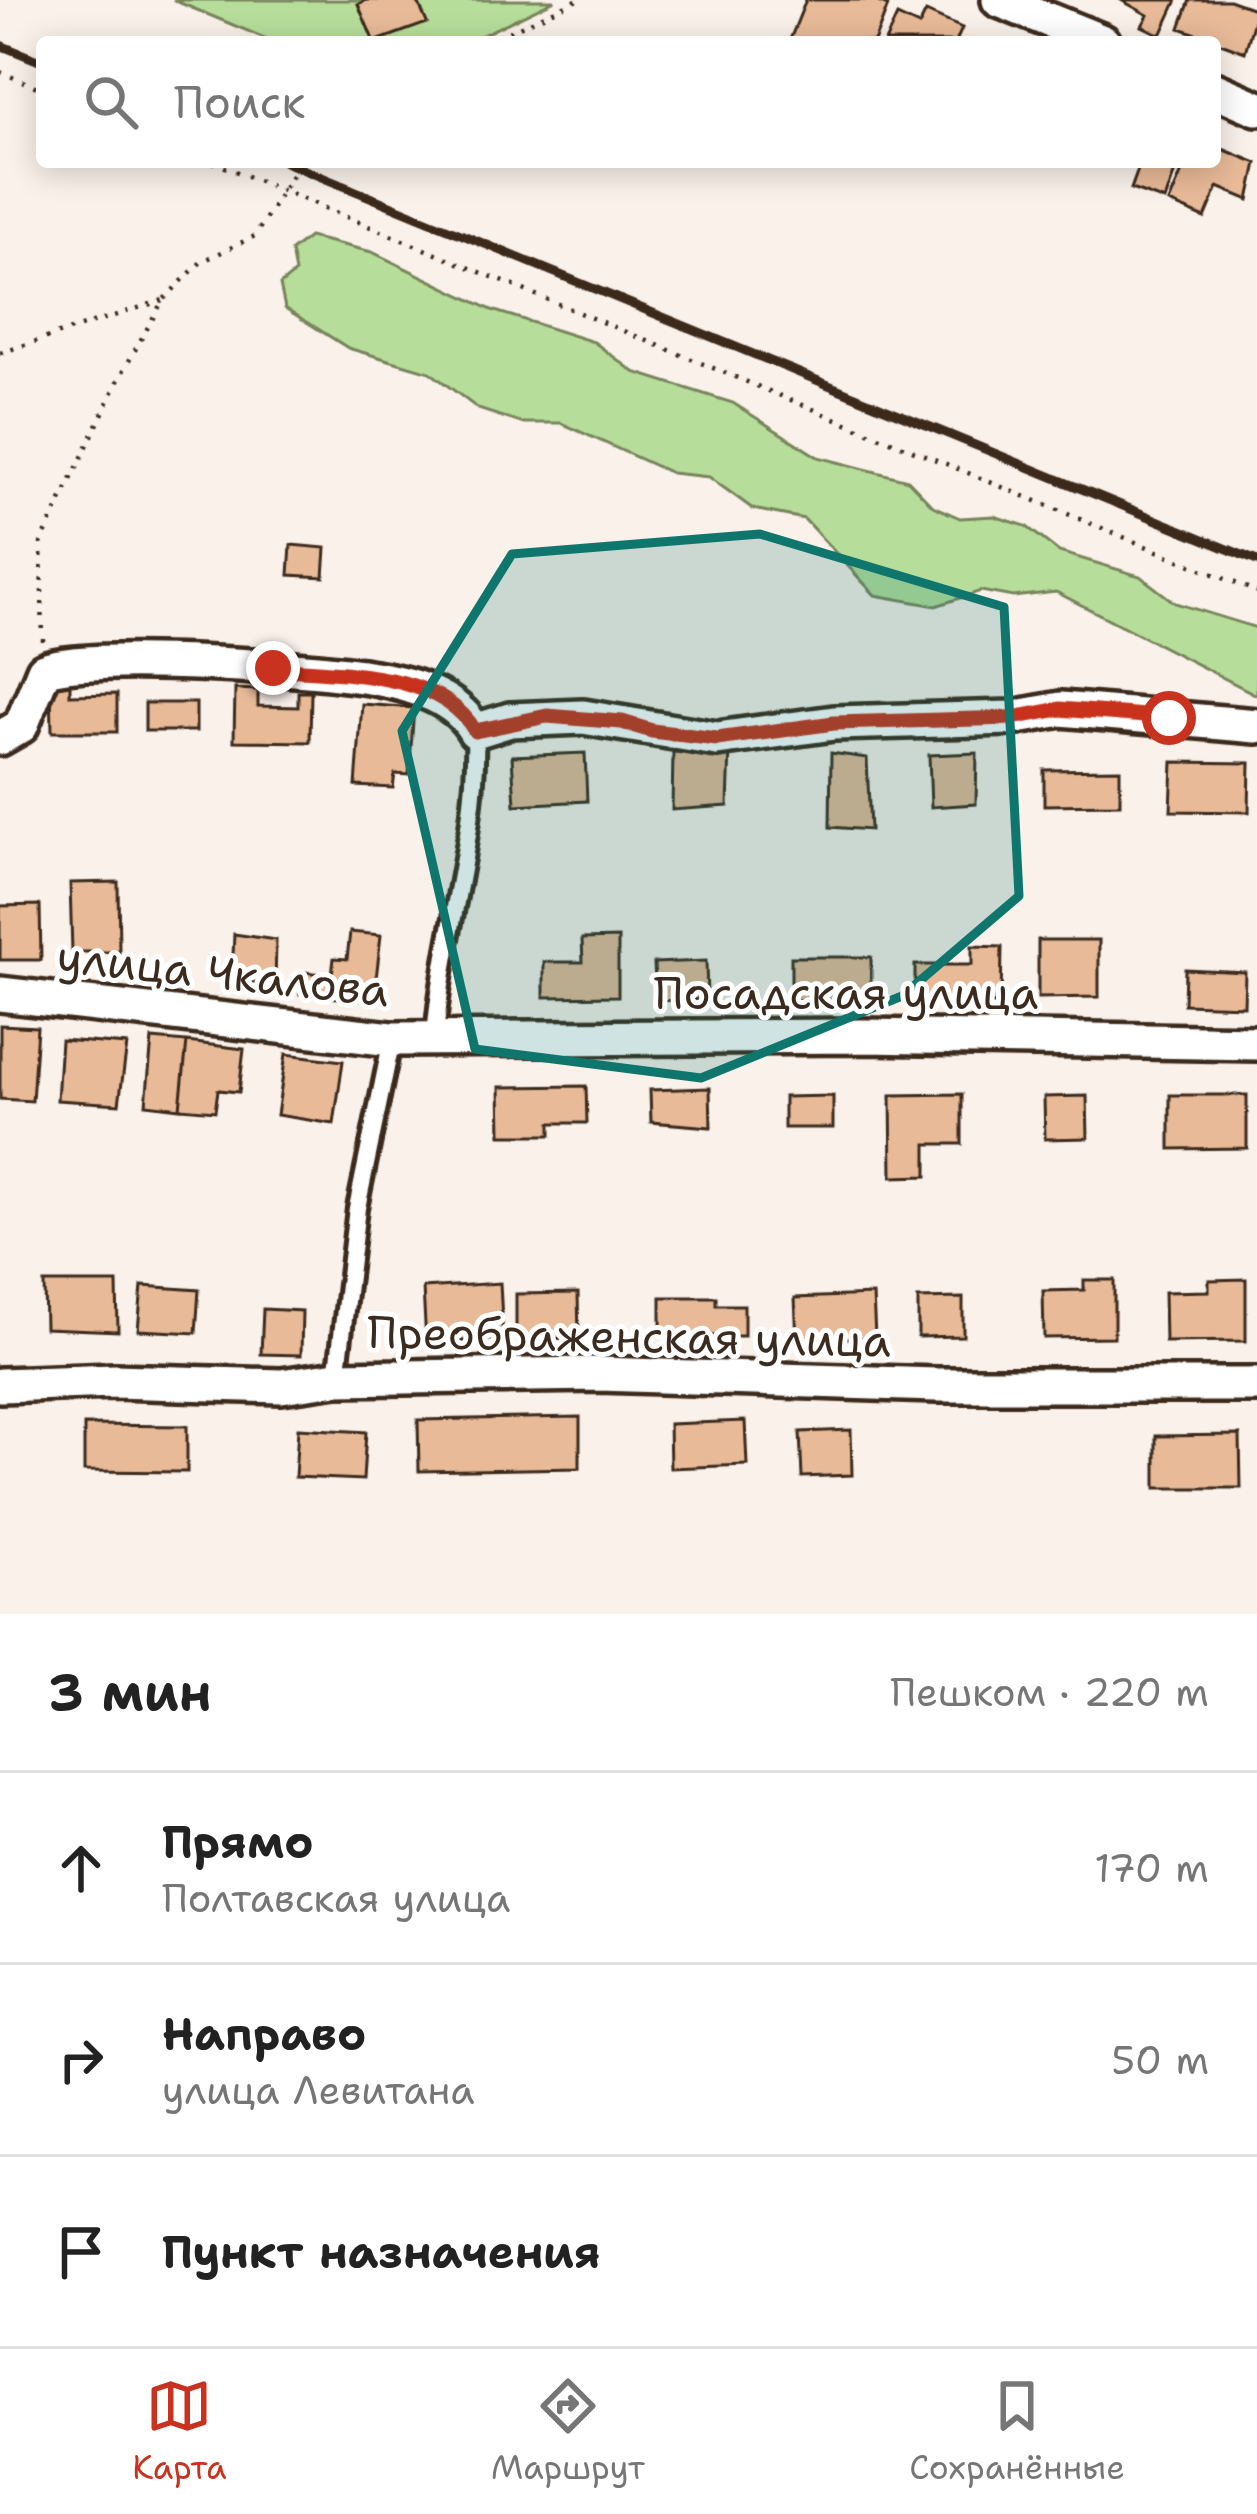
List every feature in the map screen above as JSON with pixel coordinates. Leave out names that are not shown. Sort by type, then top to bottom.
[{"type":"street","points":[[999,0],[1088,36]]},
{"type":"street","points":[[1221,93],[1257,108]]},
{"type":"street","points":[[0,738],[21,726],[44,670],[151,664],[380,679],[450,704],[475,731],[547,716],[622,722],[669,735],[717,739],[834,723],[1012,718],[1060,709],[1257,726]]},
{"type":"street","name":"улица Чкалова","points":[[0,994],[392,1039],[435,1039]]},
{"type":"street","name":"Посадская улица","points":[[435,1039],[866,1036],[1257,1042]]},
{"type":"street","name":"Преображенская улица","points":[[0,1385],[115,1381],[281,1386],[337,1378],[599,1374],[936,1385],[1257,1385]]},
{"type":"lane","points":[[435,1039],[445,940],[472,809],[475,731]]},
{"type":"lane","points":[[337,1378],[357,1208],[392,1039]]},
{"type":"path","points":[[501,36],[577,0]]},
{"type":"path","points":[[0,72],[36,87]]},
{"type":"path","points":[[226,168],[1257,592]]},
{"type":"path","points":[[44,670],[41,544],[163,300],[201,262],[255,236],[297,168]]},
{"type":"path","points":[[0,353],[163,300]]},
{"type":"highlighted area","points":[[760,534],[1004,607],[1019,896],[902,996],[701,1078],[475,1049],[402,731],[512,554]]},
{"type":"green space","points":[[173,0],[555,0],[480,36],[260,36]]},
{"type":"green space","points":[[309,237],[372,252],[492,310],[594,342],[634,372],[733,403],[818,457],[908,480],[933,506],[960,518],[994,516],[1026,526],[1059,552],[1140,576],[1175,603],[1257,628],[1257,695],[1056,592],[1013,597],[981,591],[936,606],[875,595],[804,519],[753,509],[709,477],[671,473],[561,423],[521,423],[478,409],[430,372],[348,348],[285,308],[280,285],[295,273],[291,251]]},
{"type":"building","points":[[417,0],[427,23],[391,36],[371,36],[358,4]]},
{"type":"building","points":[[806,0],[874,0],[888,6],[876,36],[791,36]]},
{"type":"building","points":[[1121,0],[1177,0],[1161,35],[1142,26],[1148,15]]},
{"type":"building","points":[[1190,0],[1229,0],[1257,10],[1245,52],[1221,43],[1221,36],[1202,36],[1180,28]]},
{"type":"building","points":[[926,12],[962,28],[959,36],[888,36],[897,16],[919,26]]},
{"type":"building","points":[[1221,148],[1257,163],[1249,200],[1218,187],[1205,218],[1169,203],[1184,168],[1221,168]]},
{"type":"building","points":[[1139,168],[1176,168],[1165,201],[1131,189]]},
{"type":"building","points":[[291,545],[326,548],[324,577],[289,575]]},
{"type":"building","points":[[51,681],[70,681],[70,695],[117,694],[117,732],[52,732]]},
{"type":"building","points":[[235,689],[258,690],[258,706],[298,707],[298,692],[311,692],[310,742],[234,741]]},
{"type":"building","points":[[145,703],[196,703],[196,731],[145,731]]},
{"type":"building","points":[[362,704],[414,708],[409,775],[395,774],[393,788],[356,786]]},
{"type":"building","points":[[730,749],[728,806],[672,810],[673,752]]},
{"type":"building","points":[[585,753],[587,801],[515,805],[512,756]]},
{"type":"building","points":[[831,753],[867,758],[870,830],[830,827]]},
{"type":"building","points":[[977,753],[976,804],[931,807],[929,755]]},
{"type":"building","points":[[1173,762],[1250,763],[1249,812],[1171,811]]},
{"type":"building","points":[[1120,769],[1120,804],[1044,805],[1044,770]]},
{"type":"building","points":[[118,882],[119,952],[72,952],[70,883]]},
{"type":"building","points":[[40,905],[41,960],[0,960],[0,906]]},
{"type":"building","points":[[350,932],[381,935],[375,988],[360,987],[359,1000],[300,994],[303,972],[332,975],[334,958],[347,959]]},
{"type":"building","points":[[234,934],[276,940],[275,987],[232,979]]},
{"type":"building","points":[[618,938],[618,996],[544,997],[544,962],[583,962],[582,939]]},
{"type":"building","points":[[1038,940],[1099,940],[1099,997],[1038,998]]},
{"type":"building","points":[[972,946],[1002,947],[1001,1004],[915,1003],[915,965],[972,965]]},
{"type":"building","points":[[791,957],[871,957],[871,1001],[791,1001]]},
{"type":"building","points":[[706,961],[707,999],[656,1001],[654,963]]},
{"type":"building","points":[[1185,969],[1245,972],[1244,1006],[1184,1004]]},
{"type":"building","points":[[0,1025],[37,1027],[32,1101],[0,1099]]},
{"type":"building","points":[[152,1039],[187,1042],[180,1108],[146,1104]]},
{"type":"building","points":[[61,1040],[127,1045],[119,1104],[57,1100]]},
{"type":"building","points":[[187,1042],[244,1049],[239,1092],[218,1090],[215,1111],[180,1108]]},
{"type":"building","points":[[286,1054],[343,1061],[334,1124],[277,1115]]},
{"type":"building","points":[[586,1086],[587,1123],[551,1123],[551,1135],[501,1135],[500,1087]]},
{"type":"building","points":[[710,1088],[711,1127],[651,1122],[650,1090]]},
{"type":"building","points":[[962,1094],[962,1144],[927,1144],[927,1176],[892,1177],[891,1095]]},
{"type":"building","points":[[1170,1095],[1247,1095],[1247,1148],[1170,1149]]},
{"type":"building","points":[[833,1096],[833,1128],[784,1128],[784,1097]]},
{"type":"building","points":[[1087,1096],[1088,1138],[1045,1139],[1044,1097]]},
{"type":"building","points":[[1246,1279],[1246,1341],[1165,1342],[1164,1292],[1209,1291],[1209,1280]]},
{"type":"building","points":[[1084,1280],[1114,1280],[1114,1337],[1044,1338],[1043,1291],[1084,1290]]},
{"type":"building","points":[[44,1283],[117,1283],[118,1331],[45,1328]]},
{"type":"building","points":[[500,1283],[503,1339],[426,1343],[423,1288]]},
{"type":"building","points":[[142,1286],[199,1290],[196,1333],[138,1330]]},
{"type":"building","points":[[578,1293],[579,1338],[516,1339],[516,1294]]},
{"type":"building","points":[[873,1295],[875,1337],[797,1340],[795,1298]]},
{"type":"building","points":[[661,1297],[716,1297],[716,1305],[744,1305],[744,1336],[661,1336]]},
{"type":"building","points":[[963,1298],[963,1336],[918,1337],[918,1299]]},
{"type":"building","points":[[263,1309],[302,1311],[301,1355],[261,1354]]},
{"type":"building","points":[[580,1417],[580,1468],[419,1471],[418,1420]]},
{"type":"building","points":[[745,1421],[747,1465],[670,1468],[669,1424]]},
{"type":"building","points":[[84,1425],[187,1426],[187,1472],[84,1471]]},
{"type":"building","points":[[298,1428],[366,1432],[363,1480],[295,1477]]},
{"type":"building","points":[[851,1430],[852,1475],[802,1477],[800,1432]]},
{"type":"building","points":[[1240,1435],[1241,1488],[1156,1488],[1156,1436]]},
{"type":"railway","points":[[0,45],[36,60]]},
{"type":"railway","points":[[300,168],[1257,561]]},
{"type":"route","points":[[273,668],[380,679],[426,692],[467,717],[475,731],[510,720],[547,716],[622,722],[686,738],[717,739],[834,723],[1012,718],[1060,709],[1169,718]]}]
